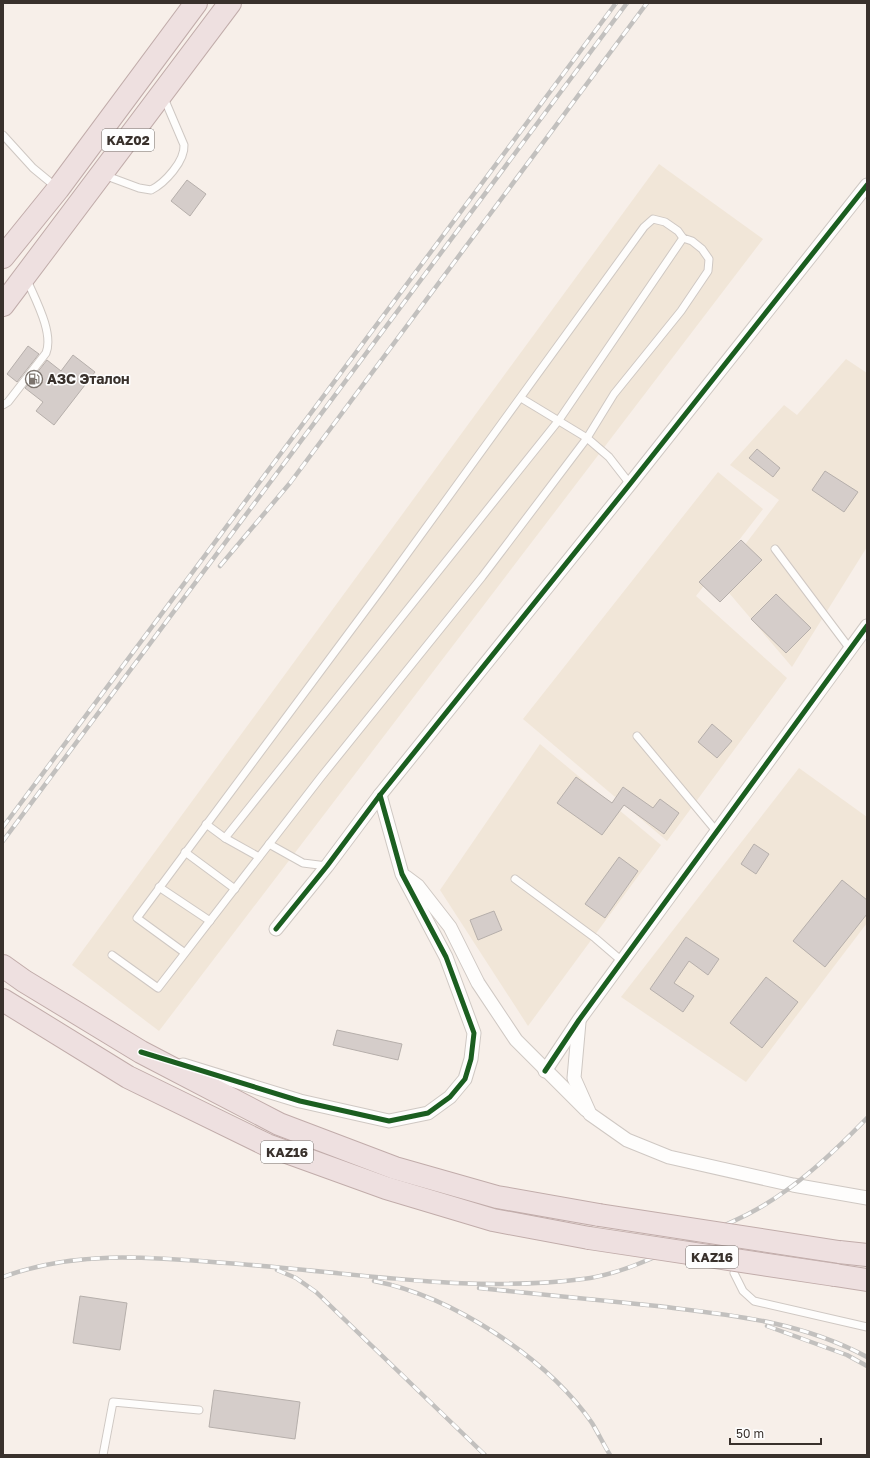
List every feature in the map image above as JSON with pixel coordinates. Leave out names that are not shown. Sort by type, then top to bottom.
[{"type":"highway","name":"KАZ02","points":[[3,257],[58,189],[196,3]]},
{"type":"highway","name":"KАZ02","points":[[3,305],[230,3]]},
{"type":"highway","name":"KAZ16","points":[[3,966],[24,981],[141,1052],[279,1124],[395,1168],[497,1197],[599,1215],[867,1255]]},
{"type":"highway","name":"KAZ16","points":[[6,1003],[128,1077],[267,1145],[386,1188],[486,1218],[589,1238],[867,1280]]},
{"type":"street","points":[[276,929],[327,866],[380,795],[630,484],[867,185]]},
{"type":"street","points":[[545,1071],[580,1020],[624,962],[867,626]]},
{"type":"street","points":[[141,1052],[300,1101],[389,1121],[428,1113],[450,1097],[466,1079],[471,1059],[474,1033],[446,957],[402,874],[380,795]]},
{"type":"street","points":[[402,874],[418,886],[450,927],[478,983],[516,1040],[545,1071],[590,1114],[627,1140],[669,1157],[793,1186],[867,1198]]},
{"type":"street","points":[[580,1020],[574,1078],[590,1114]]},
{"type":"lane","points":[[102,174],[139,188],[151,190],[161,184],[179,161],[184,150],[184,145],[162,94]]},
{"type":"lane","points":[[3,135],[34,168],[58,189]]},
{"type":"lane","points":[[112,954],[158,988],[235,889],[269,844],[482,578],[587,438],[614,394],[681,311],[708,271],[709,259],[702,249],[692,241],[683,238],[678,231],[665,222],[653,219],[644,227],[383,587],[137,918],[185,953]]},
{"type":"lane","points":[[225,838],[559,420],[683,238]]},
{"type":"lane","points":[[3,405],[8,402],[46,353],[48,347],[46,329],[26,276]]},
{"type":"lane","points":[[521,398],[587,438],[609,457],[630,484]]},
{"type":"lane","points":[[775,549],[850,649]]},
{"type":"lane","points":[[637,736],[717,832]]},
{"type":"lane","points":[[206,824],[225,838],[259,857]]},
{"type":"lane","points":[[269,844],[302,864],[327,866]]},
{"type":"lane","points":[[185,852],[235,889]]},
{"type":"lane","points":[[516,879],[595,938],[624,962]]},
{"type":"lane","points":[[159,887],[210,921]]},
{"type":"lane","points":[[734,1273],[743,1291],[754,1302],[867,1327]]},
{"type":"lane","points":[[103,1455],[113,1402],[199,1410]]},
{"type":"shaded area","points":[[659,164],[763,239],[159,1031],[72,965]]},
{"type":"shaded area","points":[[846,359],[867,373],[867,547],[792,667],[718,580],[779,500],[730,465],[784,405],[797,415]]},
{"type":"shaded area","points":[[718,472],[763,509],[696,596],[787,678],[667,841],[523,719]]},
{"type":"shaded area","points":[[540,744],[661,845],[528,1026],[440,890]]},
{"type":"shaded area","points":[[799,768],[867,817],[867,923],[746,1082],[621,997]]},
{"type":"building","points":[[187,180],[206,194],[190,216],[171,201]]},
{"type":"building","points":[[28,346],[39,354],[17,382],[7,374]]},
{"type":"building","points":[[73,355],[95,372],[54,425],[36,411],[43,402],[25,388],[47,360],[61,371]]},
{"type":"building","points":[[757,449],[780,468],[773,477],[749,458]]},
{"type":"building","points":[[825,471],[858,492],[844,512],[812,490]]},
{"type":"building","points":[[741,540],[762,560],[720,602],[699,582]]},
{"type":"building","points":[[776,594],[811,628],[786,653],[751,619]]},
{"type":"building","points":[[712,724],[732,741],[717,758],[698,742]]},
{"type":"building","points":[[576,777],[612,803],[623,787],[653,808],[660,799],[679,813],[664,834],[624,805],[602,835],[557,803]]},
{"type":"building","points":[[754,844],[769,854],[756,874],[741,864]]},
{"type":"building","points":[[619,857],[638,871],[605,918],[585,904]]},
{"type":"building","points":[[842,880],[867,900],[867,914],[825,967],[793,941]]},
{"type":"building","points":[[494,911],[502,930],[478,940],[470,920]]},
{"type":"building","points":[[686,937],[719,959],[708,975],[689,961],[674,983],[694,996],[683,1012],[650,989]]},
{"type":"building","points":[[766,977],[798,1002],[762,1048],[730,1023]]},
{"type":"building","points":[[337,1030],[402,1044],[398,1060],[333,1045]]},
{"type":"building","points":[[80,1296],[127,1303],[120,1350],[73,1343]]},
{"type":"building","points":[[214,1390],[300,1402],[295,1439],[209,1427]]},
{"type":"railway","points":[[3,827],[616,3]]},
{"type":"railway","points":[[3,841],[627,3]]},
{"type":"railway","points":[[220,566],[290,483],[647,3]]},
{"type":"railway","points":[[3,1277],[30,1268],[58,1263],[86,1259],[113,1258],[198,1261],[449,1283],[538,1283],[595,1277],[632,1266],[656,1256],[732,1222],[766,1204],[782,1194],[812,1170],[867,1118]]},
{"type":"railway","points":[[277,1270],[296,1278],[316,1292],[485,1455]]},
{"type":"railway","points":[[374,1281],[404,1289],[435,1300],[465,1315],[524,1353],[573,1399],[592,1423],[610,1455]]},
{"type":"railway","points":[[479,1288],[657,1306],[765,1321],[816,1335],[867,1357]]},
{"type":"railway","points":[[767,1326],[847,1355],[867,1366]]},
{"type":"cycle path","points":[[276,929],[327,866],[380,795],[630,484],[867,185]]},
{"type":"cycle path","points":[[545,1071],[579,1020],[867,626]]},
{"type":"cycle path","points":[[141,1052],[300,1101],[389,1121],[428,1113],[450,1097],[465,1079],[471,1059],[474,1033],[446,957],[402,874],[380,795]]},
{"type":"place","name":"АЗС Эталон","points":[[34,379]]}]
